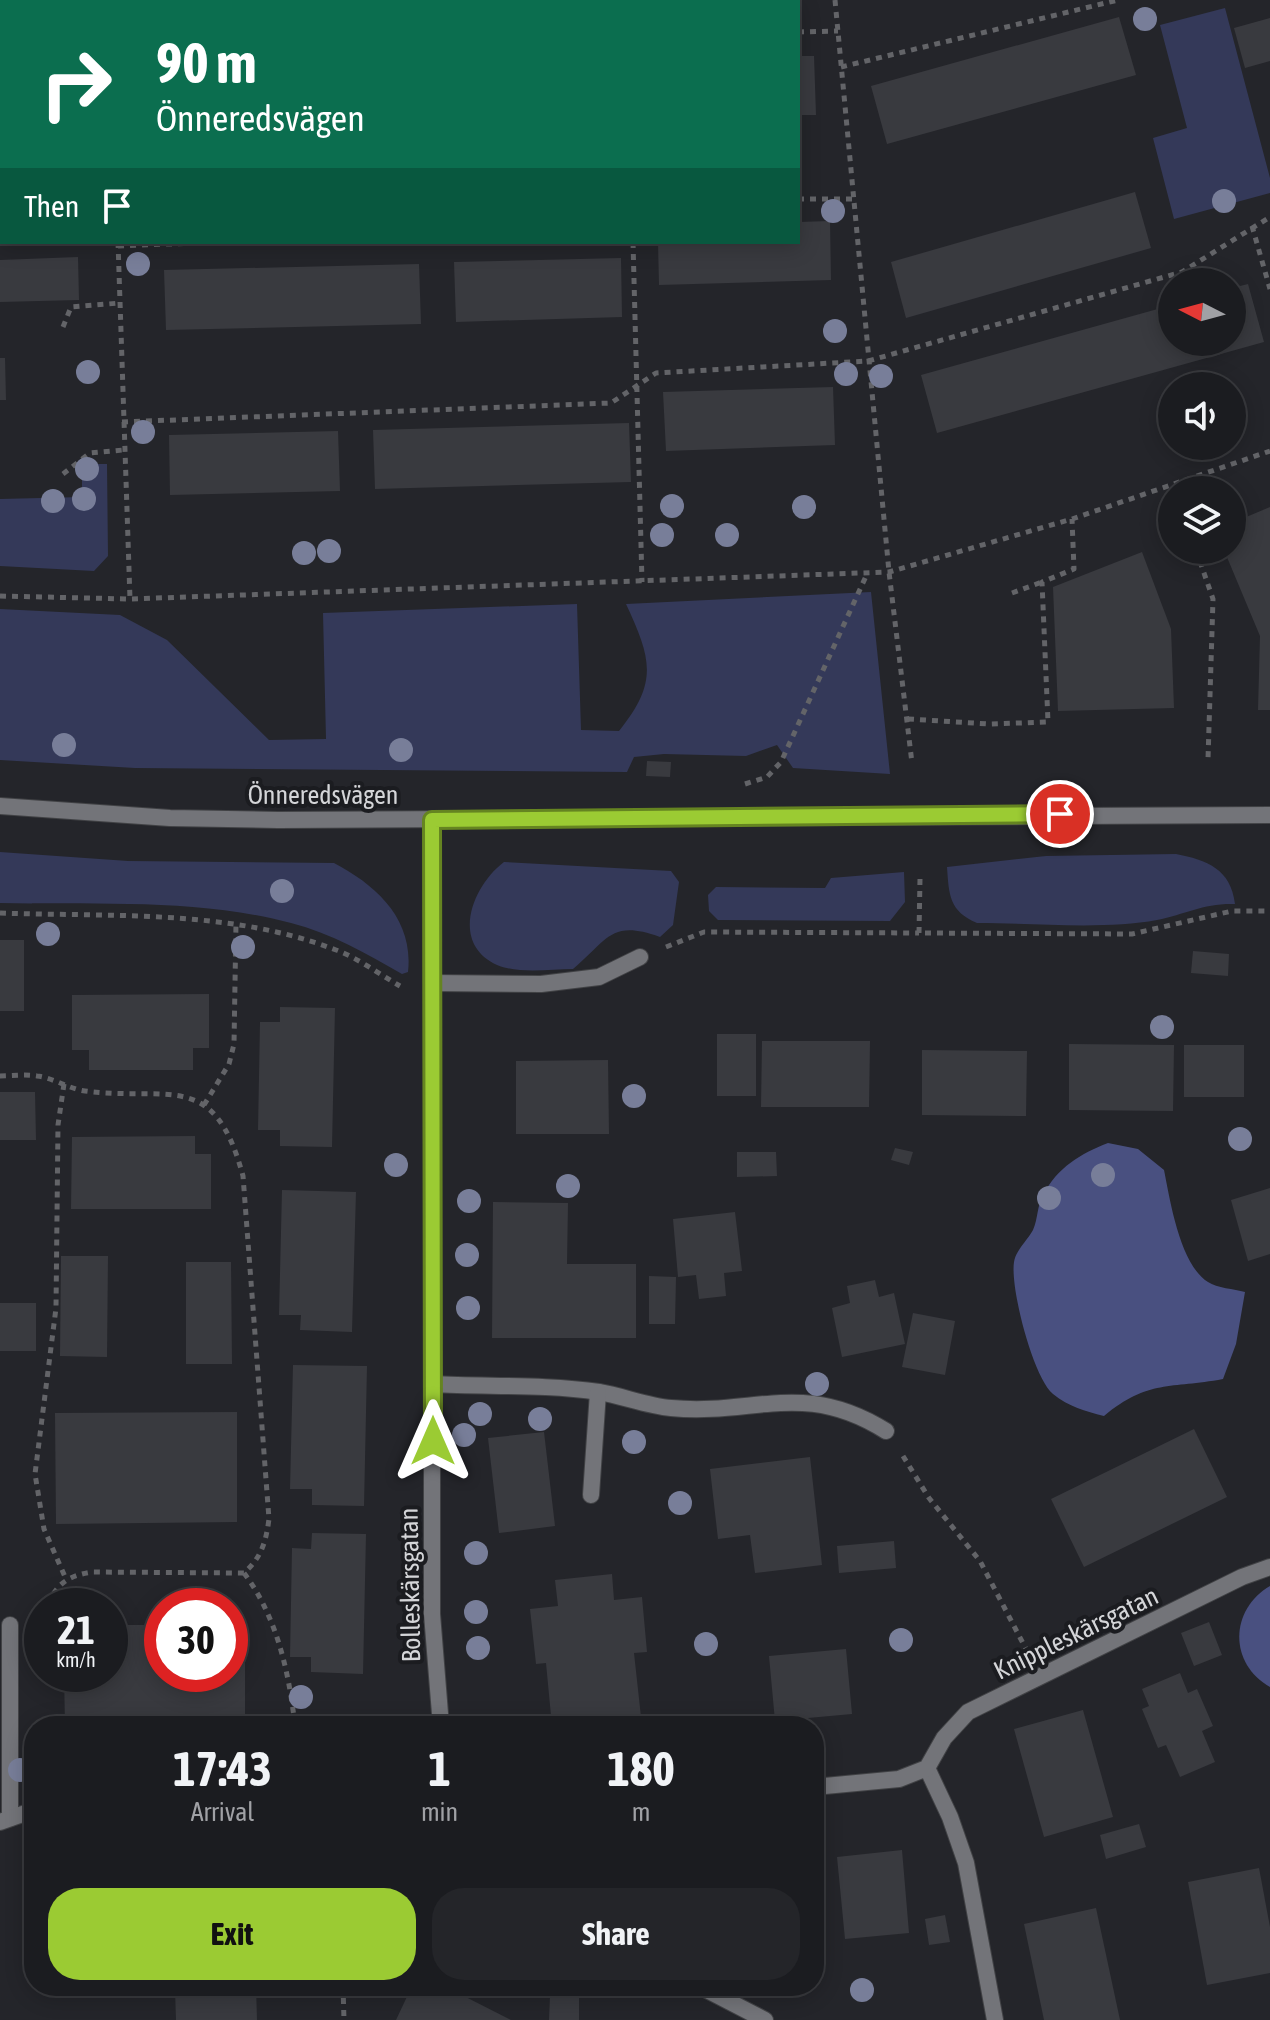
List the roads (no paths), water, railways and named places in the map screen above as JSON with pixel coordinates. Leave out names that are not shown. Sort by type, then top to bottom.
[{"type":"street","name":"Önneredsvägen","points":[[0,806],[170,818],[432,820],[1270,815]]},
{"type":"street","name":"Bolleskärsgatan","points":[[432,820],[432,1614],[440,1716]]},
{"type":"street","points":[[433,983],[541,984],[599,977],[640,957]]},
{"type":"street","points":[[433,1384],[598,1392],[672,1408],[760,1402],[832,1405],[860,1415],[886,1431]]},
{"type":"street","points":[[591,1495],[598,1392]]},
{"type":"street","name":"Knippleskärsgatan","points":[[927,1768],[944,1738],[968,1712],[1242,1577],[1270,1567]]},
{"type":"street","points":[[10,1625],[5,1820],[24,1813]]},
{"type":"street","points":[[824,1786],[899,1779],[927,1768],[950,1817],[966,1863],[995,2020]]},
{"type":"street","points":[[718,1996],[765,2020]]}]
